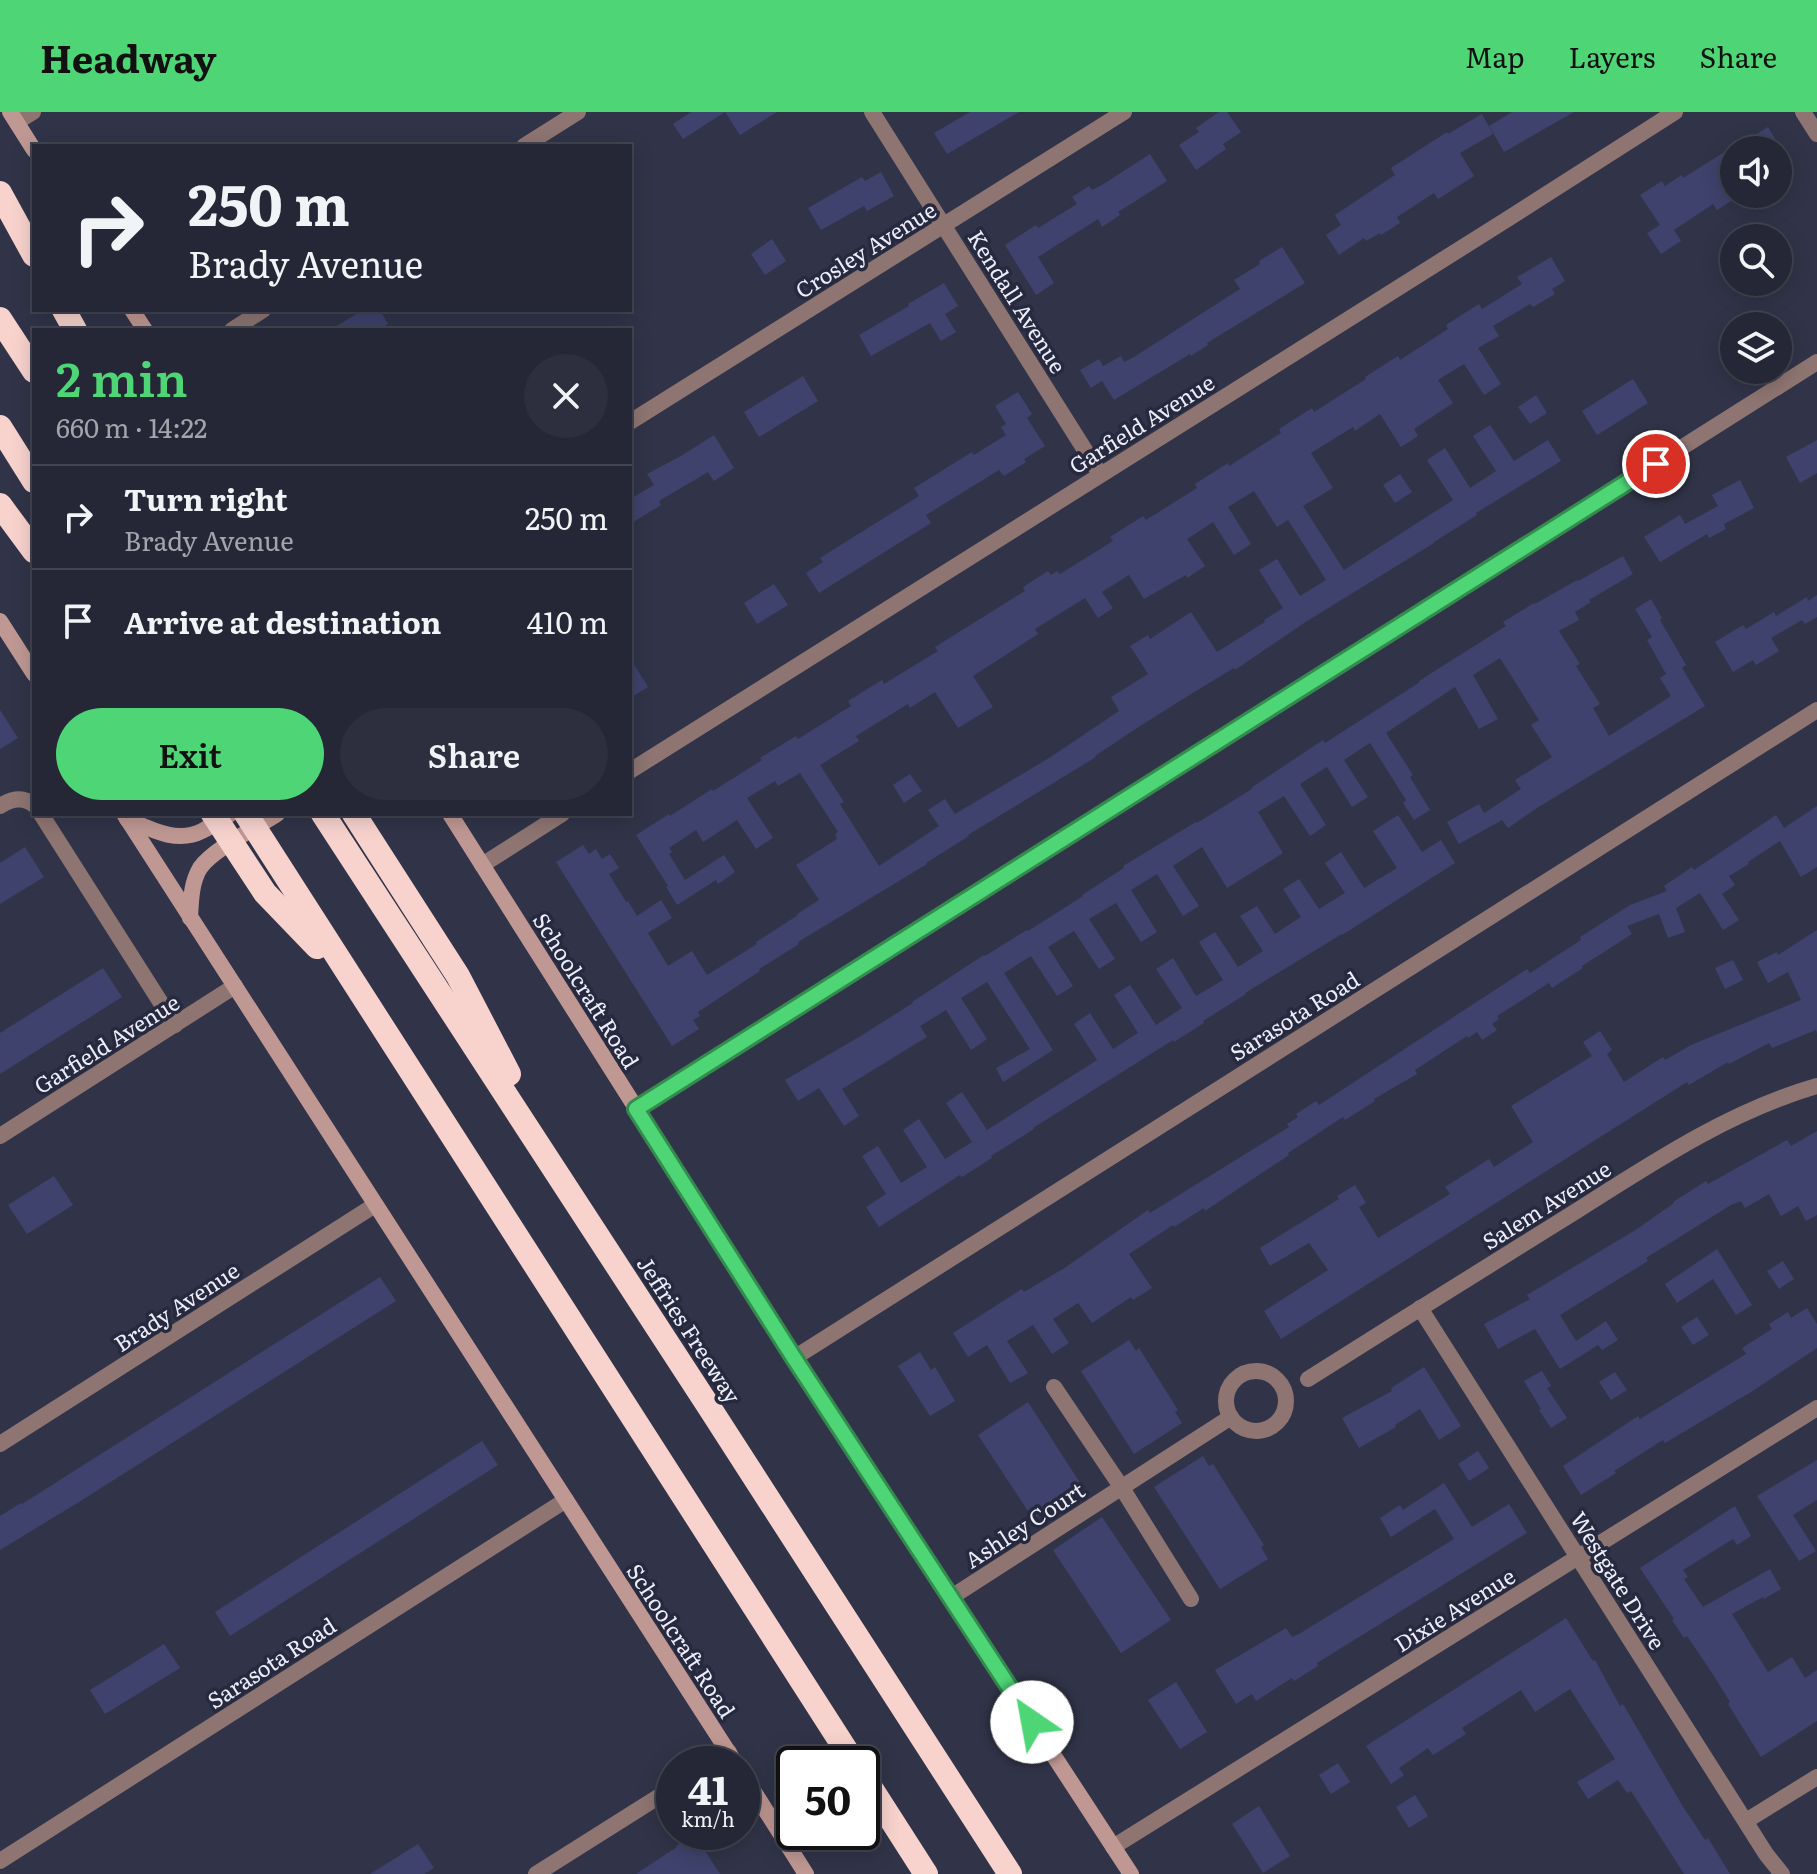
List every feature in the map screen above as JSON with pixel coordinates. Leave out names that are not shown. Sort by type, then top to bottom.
[{"type":"highway","points":[[0,193],[32,251]]},
{"type":"highway","points":[[0,319],[32,368]]},
{"type":"highway","points":[[0,427],[32,478]]},
{"type":"highway","points":[[0,505],[32,548]]},
{"type":"highway","points":[[247,816],[843,1746]]},
{"type":"highway","name":"Jeffries Freeway","points":[[324,816],[1009,1871]]},
{"type":"highway","points":[[355,816],[458,976],[574,1200]]},
{"type":"highway","points":[[206,824],[265,893],[353,983]]},
{"type":"highway","points":[[880,1802],[926,1874]]},
{"type":"highway","points":[[894,1824],[918,1874]]},
{"type":"main road","points":[[14,117],[32,147]]},
{"type":"main road","points":[[0,621],[32,671]]},
{"type":"main road","points":[[125,817],[173,836],[185,837],[225,816]]},
{"type":"main road","points":[[190,918],[192,888],[199,870],[216,852],[274,816]]},
{"type":"main road","name":"Schoolcraft Road","points":[[451,816],[794,1358],[1131,1874]]},
{"type":"main road","name":"Schoolcraft Road","points":[[125,817],[724,1746]]},
{"type":"main road","points":[[760,1801],[806,1874]]},
{"type":"street","points":[[14,117],[33,112]]},
{"type":"street","points":[[527,144],[578,112]]},
{"type":"street","name":"Kendall Avenue","points":[[872,112],[1100,474]]},
{"type":"street","name":"Crosley Avenue","points":[[632,421],[1124,112]]},
{"type":"street","name":"Garfield Avenue","points":[[632,770],[1675,112]]},
{"type":"street","points":[[1803,112],[1817,134]]},
{"type":"street","points":[[235,328],[260,312]]},
{"type":"street","points":[[636,1109],[1817,362]]},
{"type":"street","name":"Sarasota Road","points":[[794,1358],[1817,710]]},
{"type":"street","points":[[0,806],[15,799],[32,802]]},
{"type":"street","points":[[42,816],[175,1025]]},
{"type":"street","points":[[482,865],[559,816]]},
{"type":"street","name":"Garfield Avenue","points":[[0,1136],[235,986]]},
{"type":"street","name":"Salem Avenue","points":[[1308,1379],[1674,1150],[1759,1106],[1817,1086]]},
{"type":"street","name":"Brady Avenue","points":[[0,1444],[375,1205]]},
{"type":"street","name":"Westgate Drive","points":[[1420,1308],[1766,1854],[1782,1874]]},
{"type":"street","name":"Ashley Court","points":[[1054,1387],[1191,1599]]},
{"type":"street","name":"Dixie Avenue","points":[[1113,1847],[1817,1408]]},
{"type":"street","name":"Ashley Court","points":[[950,1598],[1231,1417]]},
{"type":"street","name":"Sarasota Road","points":[[0,1861],[566,1500]]},
{"type":"street","points":[[1746,1821],[1817,1777]]},
{"type":"street","points":[[536,1874],[656,1798]]},
{"type":"building","points":[[691,112],[725,112],[683,139],[673,124]]},
{"type":"building","points":[[725,112],[777,112],[740,135]]},
{"type":"building","points":[[970,112],[1019,112],[947,154],[934,133]]},
{"type":"building","points":[[1219,112],[1227,112],[1241,132],[1223,144],[1226,149],[1196,170],[1179,145],[1199,132],[1196,128]]},
{"type":"building","points":[[1512,112],[1574,112],[1504,152],[1489,126]]},
{"type":"building","points":[[1482,114],[1493,134],[1460,153],[1474,176],[1438,199],[1434,193],[1397,217],[1400,223],[1381,235],[1366,241],[1364,238],[1339,255],[1326,235],[1341,225],[1335,215],[1395,175],[1391,168]]},
{"type":"building","points":[[1768,127],[1773,136],[1753,136]]},
{"type":"building","points":[[1150,154],[1167,181],[1118,212],[1120,215],[1102,227],[1098,219],[1038,257],[1054,283],[1036,295],[1005,245],[1077,204],[1072,197],[1089,186],[1092,190],[1102,185]]},
{"type":"building","points":[[1720,155],[1720,208],[1717,210],[1713,204],[1674,230],[1681,241],[1661,254],[1647,233],[1660,225],[1640,195],[1662,181],[1665,186],[1682,175],[1683,178]]},
{"type":"building","points":[[881,172],[894,196],[867,211],[864,206],[821,230],[808,208],[862,177],[865,181]]},
{"type":"building","points":[[772,239],[786,261],[765,275],[751,254]]},
{"type":"building","points":[[1282,247],[1305,283],[1191,356],[1114,400],[1102,381],[1091,388],[1080,370],[1099,359],[1103,366],[1121,356],[1124,362],[1134,357],[1240,289],[1234,280]]},
{"type":"building","points":[[1551,257],[1565,281],[1552,289],[1555,294],[1533,307],[1530,304],[1493,326],[1499,336],[1478,348],[1501,384],[1484,395],[1464,364],[1438,380],[1453,403],[1414,429],[1418,436],[1401,447],[1380,414],[1355,431],[1353,427],[1311,453],[1333,488],[1303,506],[1344,570],[1453,500],[1427,460],[1445,448],[1470,488],[1496,471],[1473,436],[1490,425],[1514,461],[1548,440],[1561,461],[1235,670],[1191,694],[927,864],[798,942],[698,1012],[700,1016],[693,1020],[699,1029],[672,1046],[556,862],[583,845],[589,854],[596,849],[602,859],[610,854],[619,868],[609,874],[637,916],[661,900],[672,918],[648,933],[668,966],[692,951],[707,975],[819,900],[796,865],[837,839],[835,834],[838,832],[800,773],[778,786],[775,781],[747,798],[773,838],[756,849],[737,820],[703,842],[696,830],[669,848],[672,852],[669,854],[685,880],[724,855],[735,872],[718,884],[716,880],[677,905],[636,835],[713,791],[796,736],[798,739],[851,706],[848,701],[882,680],[884,684],[938,651],[935,647],[1025,591],[1023,587],[1048,571],[1051,575],[1057,571],[1060,574],[1113,541],[1110,537],[1143,516],[1146,520],[1197,488],[1195,484],[1281,433],[1279,429],[1312,408],[1314,412],[1398,356],[1400,360],[1448,329],[1446,325],[1479,304],[1482,309],[1522,284],[1517,277]],"holes":[[[1254,491],[1277,527],[1288,520],[1326,580],[1300,596],[1277,559],[1259,570],[1283,608],[1217,652],[1191,612],[1150,639],[1148,635],[1130,646],[1148,674],[1111,697],[1119,711],[1049,758],[955,814],[945,799],[928,810],[939,826],[879,866],[840,804],[844,802],[820,765],[859,741],[856,736],[908,704],[910,708],[935,692],[958,728],[993,707],[973,676],[1038,634],[1035,629],[1085,598],[1098,618],[1113,608],[1102,592],[1129,575],[1144,599],[1186,575],[1187,578],[1205,566],[1187,539],[1213,522],[1234,555],[1251,544],[1228,507]]]},
{"type":"building","points":[[944,283],[958,306],[945,314],[956,332],[941,341],[930,323],[871,356],[859,335]]},
{"type":"building","points":[[360,312],[381,312],[388,324],[382,328],[333,328]]},
{"type":"building","points":[[803,376],[818,401],[759,437],[744,412]]},
{"type":"building","points":[[1633,379],[1648,403],[1597,435],[1582,411]]},
{"type":"building","points":[[1018,392],[1032,414],[1027,418],[1045,446],[1004,476],[999,470],[926,515],[931,523],[819,593],[806,573],[823,562],[820,558],[919,496],[914,488],[1006,435],[1001,427],[1006,424],[995,406]]},
{"type":"building","points":[[1536,395],[1547,413],[1530,424],[1518,407]]},
{"type":"building","points":[[714,435],[734,468],[714,481],[708,472],[659,501],[661,505],[632,523],[632,498],[654,485],[647,474]]},
{"type":"building","points":[[1817,440],[1817,473],[1800,483],[1786,457]]},
{"type":"building","points":[[1400,474],[1412,492],[1395,503],[1383,485]]},
{"type":"building","points":[[1740,480],[1754,508],[1724,524],[1726,529],[1709,538],[1707,534],[1660,562],[1644,537],[1680,515],[1685,524],[1718,506],[1712,495]]},
{"type":"building","points":[[1623,556],[1633,574],[1589,600],[1591,602],[1575,612],[1579,620],[1559,631],[1600,704],[1593,708],[1609,736],[1671,696],[1660,678],[1666,674],[1647,640],[1652,637],[1635,609],[1651,599],[1686,665],[1682,668],[1705,706],[1508,828],[1502,820],[1459,844],[1447,822],[1479,804],[1484,813],[1521,789],[1515,780],[1552,757],[1531,725],[1539,720],[1500,658],[1473,675],[1498,719],[1479,729],[1455,687],[1386,733],[1413,775],[1410,777],[1430,810],[1414,820],[1403,803],[1406,800],[1370,743],[1344,760],[1368,797],[1352,807],[1327,767],[1300,784],[1326,825],[1310,836],[1284,796],[1258,812],[1283,853],[1227,888],[1202,847],[1173,866],[1199,906],[1183,916],[1157,874],[1131,890],[1157,932],[1141,942],[1116,903],[1089,919],[1115,959],[1099,969],[1074,931],[1048,947],[1073,986],[1057,996],[1031,956],[1004,973],[1053,1050],[1003,1082],[996,1068],[1030,1049],[987,982],[961,998],[987,1039],[971,1050],[946,1010],[920,1026],[927,1037],[842,1089],[859,1116],[844,1126],[819,1088],[798,1101],[785,1080],[859,1037],[984,955],[1028,931],[1123,866],[1252,789],[1323,740],[1325,743],[1506,626],[1503,622]]},
{"type":"building","points":[[774,584],[788,605],[757,624],[744,603]]},
{"type":"building","points":[[1817,595],[1817,617],[1805,624],[1802,620],[1771,638],[1779,651],[1756,665],[1753,660],[1733,672],[1715,642],[1743,625],[1746,629],[1774,612],[1776,616],[1807,597],[1808,601]]},
{"type":"building","points":[[632,661],[648,687],[632,697]]},
{"type":"building","points":[[0,710],[18,738],[0,749]]},
{"type":"building","points":[[910,774],[922,791],[904,803],[893,785]]},
{"type":"building","points":[[1817,806],[1817,867],[1801,877],[1780,841],[1748,862],[1729,876],[1735,885],[1722,894],[1739,920],[1723,930],[1700,893],[1676,908],[1685,932],[1668,938],[1659,914],[1627,926],[1632,934],[1583,968],[1552,988],[1549,983],[1497,1016],[1499,1019],[1492,1024],[1497,1030],[1482,1040],[1477,1032],[1467,1036],[1415,1070],[1417,1074],[1345,1120],[1343,1117],[1205,1211],[1204,1208],[1173,1225],[1129,1254],[1152,1288],[1133,1300],[1131,1297],[1092,1323],[1078,1303],[1053,1319],[1069,1343],[1052,1354],[1033,1325],[1007,1341],[1028,1373],[1010,1383],[987,1345],[968,1357],[953,1333],[1022,1289],[1024,1292],[1066,1267],[1148,1210],[1150,1213],[1289,1127],[1287,1124],[1298,1117],[1296,1114],[1316,1101],[1319,1105],[1527,969],[1530,973],[1630,905],[1667,891],[1664,886],[1692,867],[1694,870],[1776,815],[1784,828]]},
{"type":"building","points":[[1398,815],[1422,852],[1441,840],[1455,863],[879,1227],[866,1207],[886,1194],[862,1156],[878,1146],[901,1183],[927,1167],[903,1130],[919,1119],[945,1159],[972,1142],[946,1103],[962,1092],[987,1130],[1097,1060],[1074,1024],[1090,1013],[1113,1049],[1138,1033],[1114,995],[1130,985],[1156,1025],[1182,1008],[1156,969],[1173,958],[1196,996],[1223,980],[1199,942],[1215,932],[1238,967],[1263,951],[1240,916],[1257,906],[1275,934],[1301,917],[1283,889],[1299,879],[1319,909],[1345,893],[1325,863],[1341,852],[1364,888],[1397,868],[1373,831]]},
{"type":"building","points":[[25,847],[44,877],[0,904],[0,863]]},
{"type":"building","points":[[1817,930],[1817,1033],[1816,1030],[1772,1048],[1769,1043],[1689,1085],[1687,1082],[1281,1339],[1264,1311],[1328,1270],[1309,1243],[1270,1266],[1260,1248],[1339,1199],[1337,1196],[1355,1185],[1366,1203],[1359,1207],[1378,1238],[1450,1194],[1445,1187],[1489,1159],[1494,1167],[1533,1142],[1511,1106],[1592,1056],[1583,1042],[1600,1031],[1612,1050],[1607,1054],[1624,1082],[1663,1057],[1665,1060],[1691,1045],[1801,1000],[1788,972],[1768,983],[1757,962],[1777,952],[1778,955]]},
{"type":"building","points":[[1733,960],[1743,980],[1725,989],[1715,968]]},
{"type":"building","points":[[103,968],[122,997],[0,1074],[0,1033]]},
{"type":"building","points":[[1817,1131],[1817,1215],[1806,1221],[1798,1206],[1781,1216],[1769,1194],[1745,1208],[1741,1201],[1731,1205],[1560,1315],[1576,1341],[1606,1321],[1618,1340],[1602,1350],[1598,1345],[1560,1369],[1535,1329],[1498,1349],[1484,1324],[1530,1299],[1527,1295],[1637,1229],[1706,1181],[1708,1184],[1787,1140],[1791,1146]]},
{"type":"building","points":[[54,1176],[73,1205],[27,1234],[8,1205]]},
{"type":"building","points":[[1717,1249],[1752,1305],[1736,1315],[1713,1279],[1677,1303],[1665,1284]]},
{"type":"building","points":[[1783,1261],[1794,1279],[1779,1289],[1767,1271]]},
{"type":"building","points":[[380,1277],[396,1301],[0,1550],[0,1516]]},
{"type":"building","points":[[1807,1308],[1817,1324],[1817,1348],[1751,1392],[1665,1443],[1663,1440],[1581,1495],[1563,1466],[1638,1416],[1640,1419],[1746,1354],[1742,1348],[1772,1329],[1769,1324],[1788,1312],[1791,1318]]},
{"type":"building","points":[[1697,1317],[1709,1335],[1693,1345],[1681,1327]]},
{"type":"building","points":[[1129,1340],[1136,1351],[1139,1348],[1178,1410],[1175,1412],[1182,1423],[1134,1454],[1081,1371]]},
{"type":"building","points":[[920,1352],[931,1370],[935,1367],[955,1401],[930,1416],[898,1366]]},
{"type":"building","points":[[1424,1367],[1461,1426],[1439,1440],[1420,1409],[1359,1448],[1342,1418],[1392,1391],[1391,1388]]},
{"type":"building","points":[[1542,1371],[1551,1386],[1547,1388],[1567,1418],[1551,1428],[1524,1381]]},
{"type":"building","points":[[1615,1372],[1627,1390],[1611,1400],[1599,1382]]},
{"type":"building","points":[[1028,1402],[1082,1486],[1033,1519],[978,1435]]},
{"type":"building","points":[[482,1441],[498,1465],[230,1636],[215,1612]]},
{"type":"building","points":[[1478,1451],[1489,1468],[1469,1481],[1458,1464]]},
{"type":"building","points":[[1203,1456],[1209,1466],[1213,1464],[1264,1545],[1261,1547],[1268,1559],[1220,1589],[1154,1487]]},
{"type":"building","points":[[1817,1460],[1817,1500],[1793,1515],[1816,1551],[1799,1561],[1757,1496]]},
{"type":"building","points":[[1444,1483],[1472,1527],[1509,1504],[1527,1533],[1317,1663],[1318,1666],[1294,1681],[1292,1678],[1256,1701],[1252,1694],[1236,1704],[1215,1670],[1286,1628],[1292,1637],[1299,1634],[1454,1539],[1435,1509],[1391,1537],[1380,1518],[1400,1505],[1403,1510]]},
{"type":"building","points":[[1735,1506],[1751,1536],[1737,1545],[1733,1539],[1683,1570],[1688,1577],[1684,1579],[1703,1607],[1770,1569],[1781,1589],[1732,1614],[1768,1672],[1792,1657],[1805,1678],[1817,1670],[1817,1721],[1761,1757],[1714,1676],[1687,1636],[1684,1638],[1640,1568]]},
{"type":"building","points":[[1102,1517],[1171,1620],[1121,1653],[1053,1550]]},
{"type":"building","points":[[1566,1618],[1595,1660],[1620,1706],[1623,1704],[1682,1805],[1705,1840],[1708,1838],[1730,1874],[1684,1874],[1631,1791],[1627,1793],[1618,1780],[1588,1799],[1577,1782],[1615,1759],[1570,1689],[1535,1712],[1521,1690],[1462,1728],[1466,1734],[1433,1755],[1428,1748],[1399,1768],[1404,1775],[1391,1784],[1366,1746]]},
{"type":"building","points":[[164,1644],[180,1668],[105,1714],[90,1690]]},
{"type":"building","points":[[1176,1682],[1207,1732],[1180,1749],[1148,1700]]},
{"type":"building","points":[[1338,1763],[1350,1782],[1331,1794],[1319,1775]]},
{"type":"building","points":[[1415,1795],[1428,1816],[1409,1828],[1396,1807]]},
{"type":"building","points":[[1259,1806],[1290,1856],[1263,1873],[1232,1824]]},
{"type":"building","points":[[418,1844],[434,1868],[424,1874],[370,1874]]},
{"type":"building","points":[[672,1850],[704,1850],[720,1874],[636,1874]]},
{"type":"route","points":[[1032,1722],[636,1109],[1656,464]]}]
